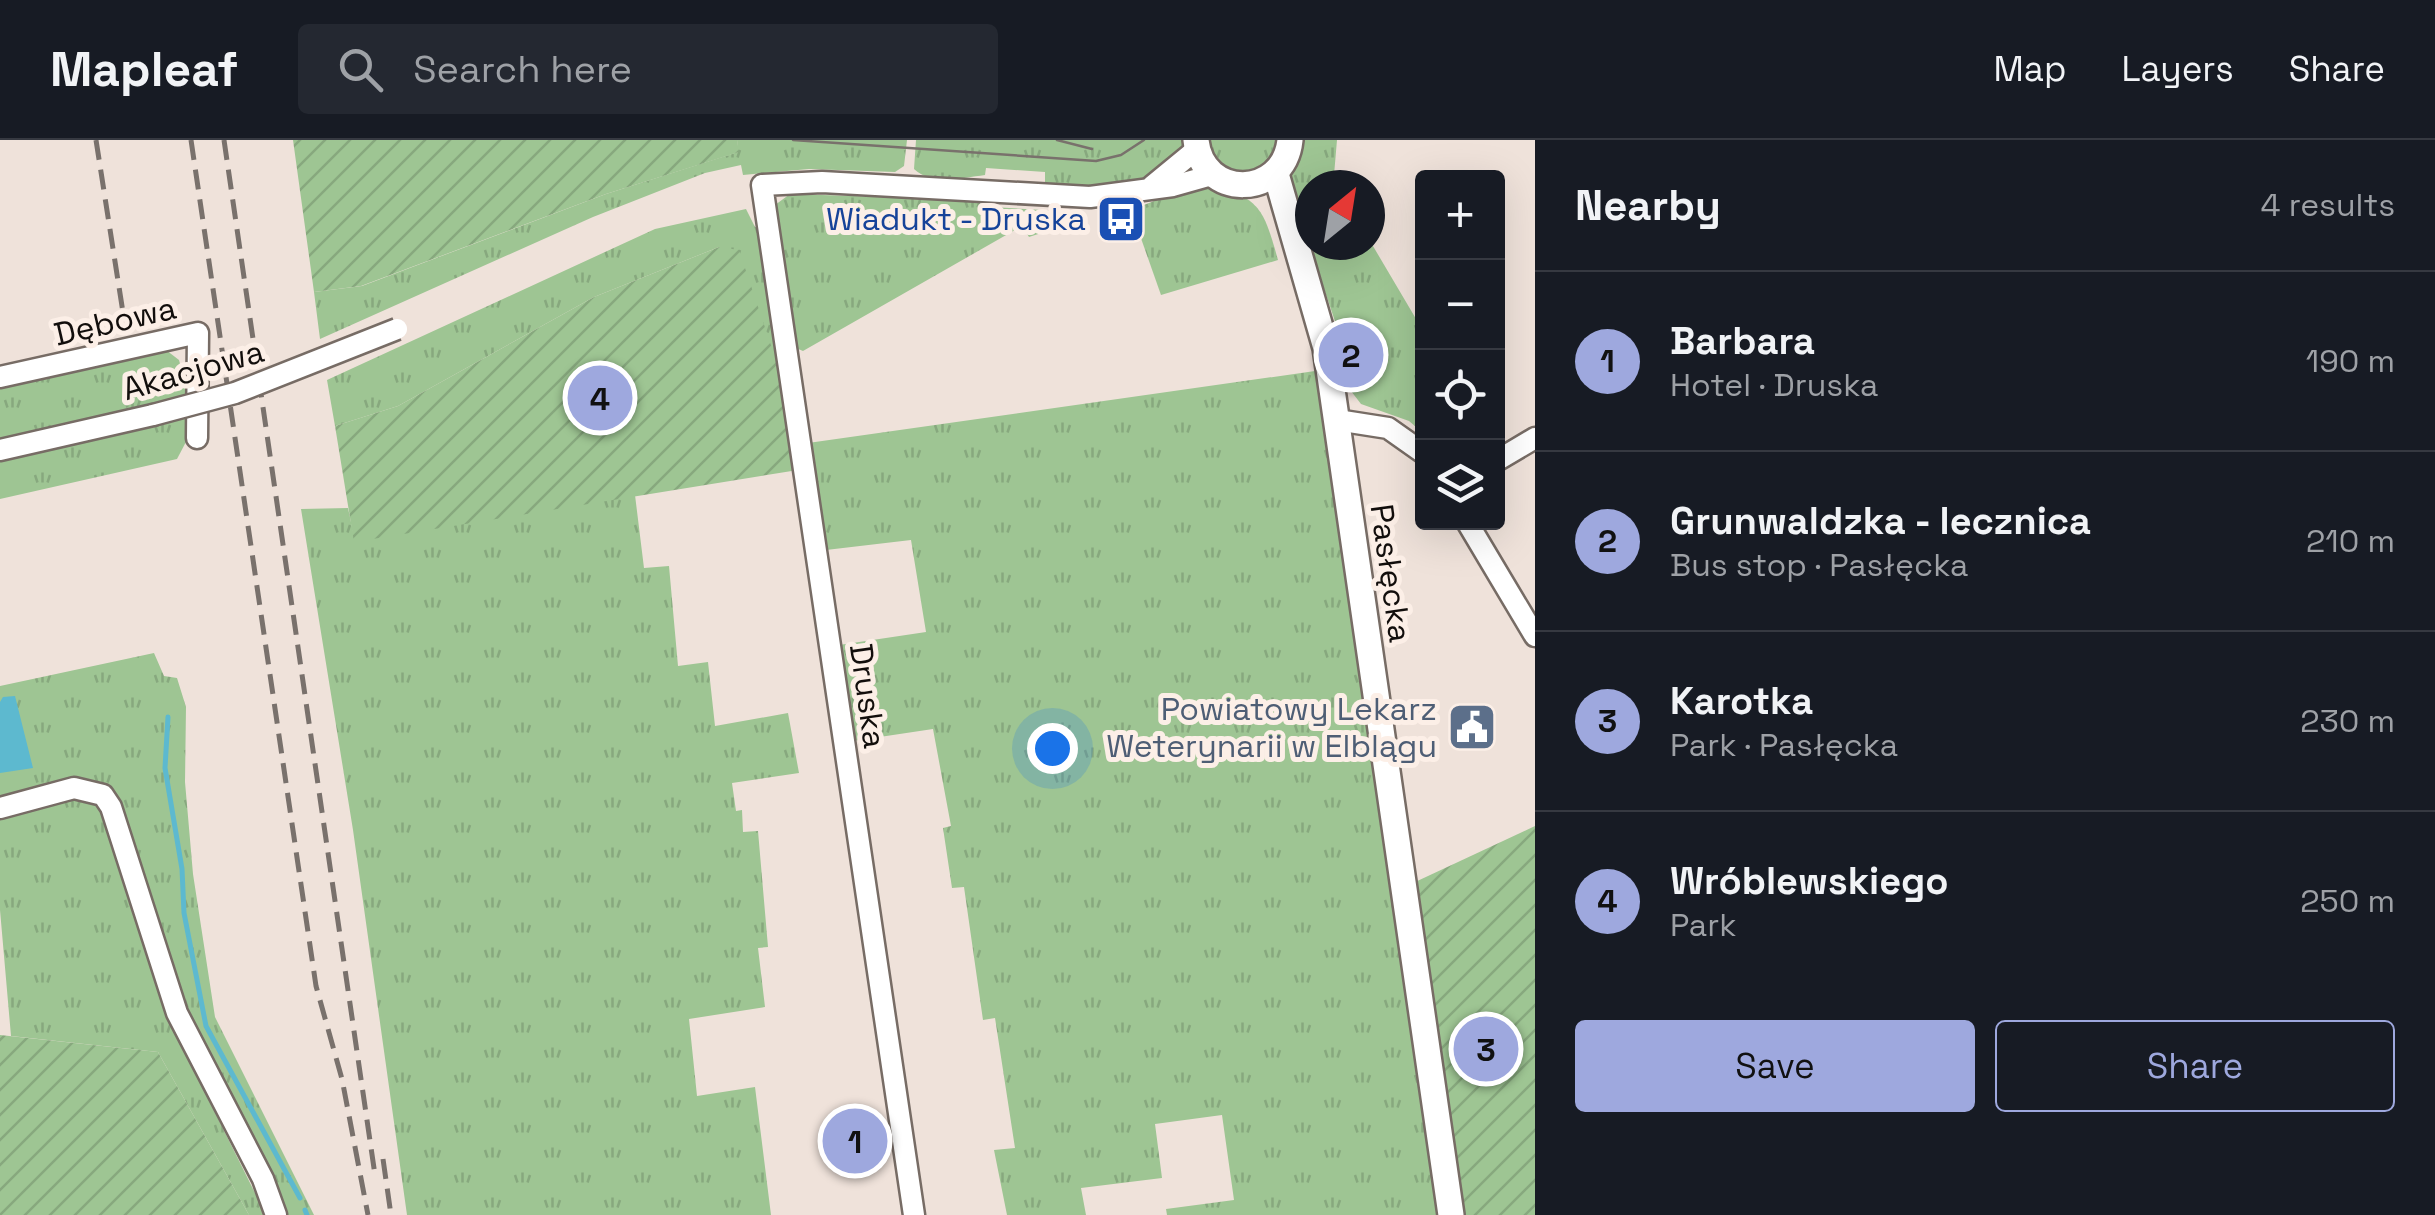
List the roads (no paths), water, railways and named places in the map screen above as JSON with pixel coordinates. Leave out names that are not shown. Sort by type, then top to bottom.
[{"type":"main road","points":[[1197,144],[1212,175],[1226,184],[1251,186],[1276,174],[1286,158],[1290,140]]},
{"type":"main road","name":"Pasłęcka","points":[[1276,174],[1292,242],[1319,318],[1337,420],[1452,1215]]},
{"type":"main road","name":"Pasłęcka","points":[[1251,186],[1292,242]]},
{"type":"street","points":[[1152,186],[1197,144]]},
{"type":"street","points":[[1152,186],[1173,186],[1212,175]]},
{"type":"street","name":"Druska","points":[[914,1215],[762,185],[822,182],[1090,197],[1152,186]]},
{"type":"street","name":"Akacjowa","points":[[0,450],[235,392],[397,328]]},
{"type":"street","name":"Dębowa","points":[[0,377],[198,333],[197,438]]},
{"type":"street","points":[[1337,420],[1388,428],[1415,447]]},
{"type":"street","points":[[1505,456],[1535,438]]},
{"type":"street","points":[[1472,530],[1535,636]]},
{"type":"street","points":[[0,808],[74,788],[89,788],[102,795],[111,807],[177,1013],[263,1180],[276,1215]]},
{"type":"water","points":[[15,696],[33,768],[0,773],[0,702],[3,697]]},
{"type":"waterway","points":[[168,717],[165,768],[182,869],[184,913],[206,1026],[300,1198]]},
{"type":"waterway","points":[[305,1210],[307,1215]]},
{"type":"tram line","points":[[793,140],[1096,161],[1121,155],[1144,140]]},
{"type":"tram line","points":[[1057,140],[1092,149]]},
{"type":"railway","points":[[96,140],[124,319]]},
{"type":"railway","points":[[191,140],[316,986],[342,1079],[368,1215]]},
{"type":"railway","points":[[224,140],[375,1175]]},
{"type":"railway","points":[[383,1159],[391,1215]]},
{"type":"place","name":"Wiadukt - Druska","points":[[1121,219]]},
{"type":"place","name":"Grunwaldzka - lecznica","points":[[1351,355]]},
{"type":"place","name":"Wróblewskiego","points":[[600,398]]},
{"type":"place","name":"Powiatowy Lekarz Weterynarii w Elblągu","points":[[1472,727]]},
{"type":"place","name":"Karotka","points":[[1486,1049]]},
{"type":"place","name":"Barbara","points":[[855,1141]]}]
